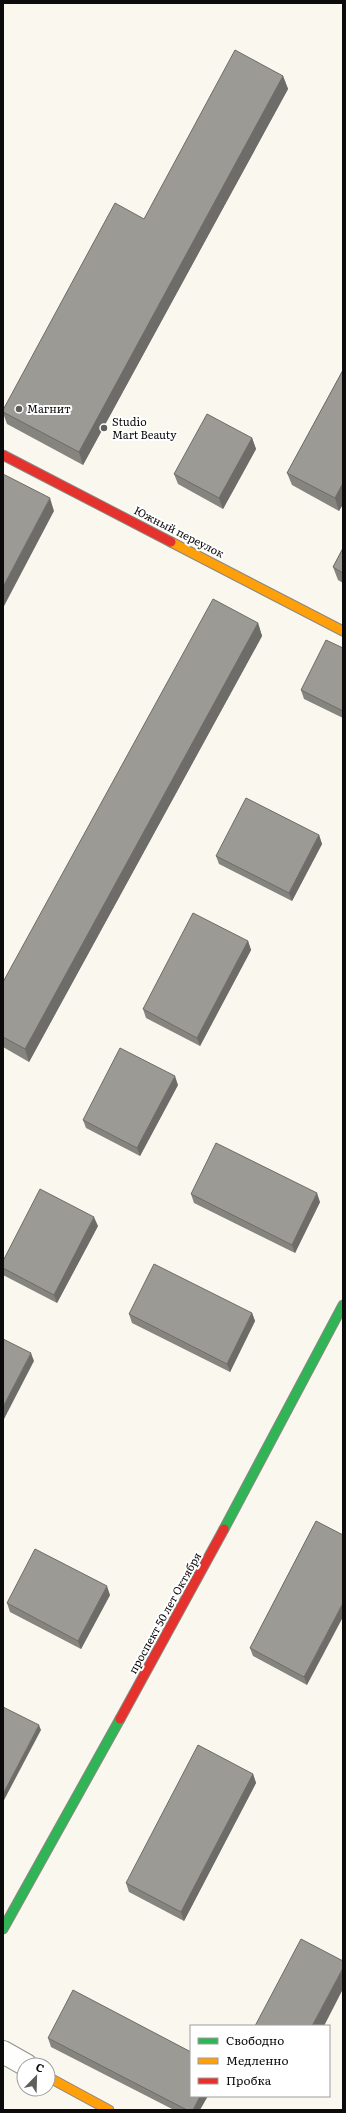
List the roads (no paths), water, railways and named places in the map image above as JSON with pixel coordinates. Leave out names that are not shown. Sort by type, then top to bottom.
[{"type":"main road","name":"Южный переулок","points":[[3,455],[343,631]]},
{"type":"main road","name":"проспект 50 лет Октября","points":[[3,1929],[180,1612],[343,1305]]},
{"type":"main road","points":[[56,2081],[109,2110]]},
{"type":"street","points":[[3,2052],[16,2059]]},
{"type":"place","name":"Магнит","points":[[19,409]]},
{"type":"place","name":"Studio Mart Beauty","points":[[104,428]]}]
